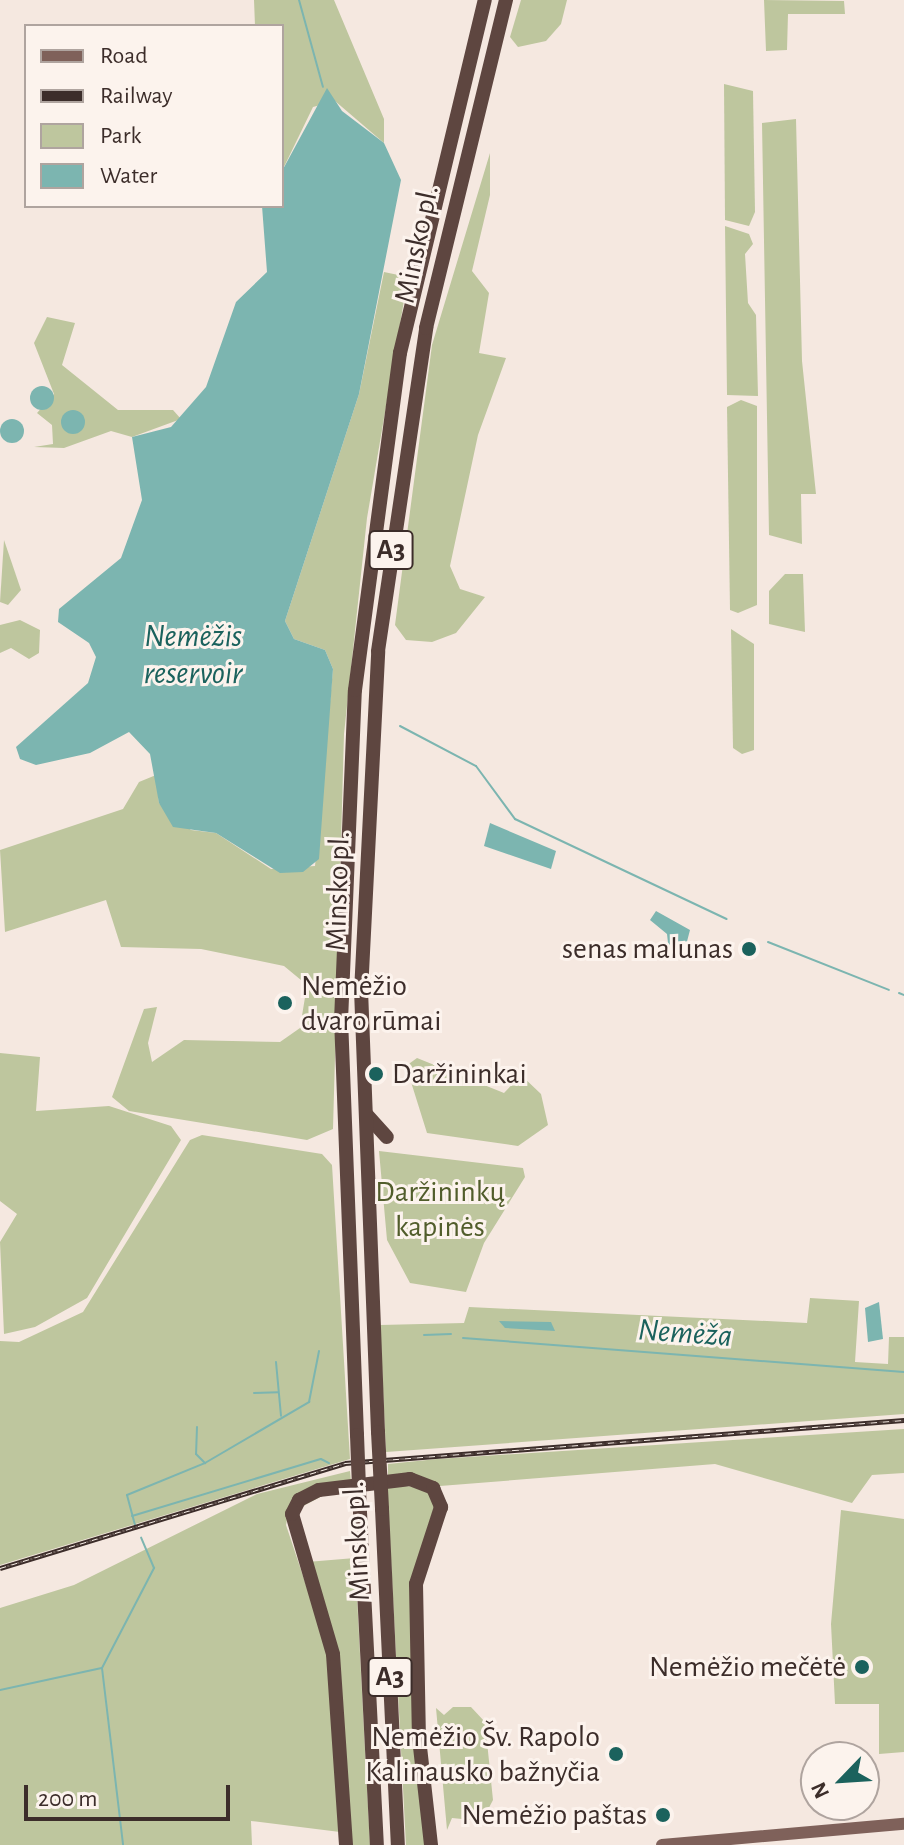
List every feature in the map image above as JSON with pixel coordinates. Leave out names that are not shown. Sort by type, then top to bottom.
[{"type":"highway","name":"Minsko pl.","points":[[377,1845],[360,1512],[341,1021],[355,690],[400,353],[485,0]]},
{"type":"highway","name":"Minsko pl.","points":[[398,1845],[365,1160],[366,815],[392,535],[440,255],[506,0]]},
{"type":"highway","points":[[365,1110],[374,1130],[387,1137],[365,1160]]},
{"type":"highway","points":[[346,1845],[331,1645],[292,1514],[299,1500],[319,1490],[410,1479],[433,1488],[441,1507],[416,1584],[419,1738],[431,1845]]},
{"type":"main road","points":[[662,1845],[904,1824]]},
{"type":"green space","points":[[254,0],[334,0],[384,119],[384,143],[335,101],[313,107],[284,167],[284,24],[255,24]]},
{"type":"green space","points":[[521,0],[567,0],[561,24],[546,41],[518,47],[510,37]]},
{"type":"green space","points":[[764,0],[844,1],[845,14],[788,14],[787,50],[766,51]]},
{"type":"green space","points":[[724,84],[753,91],[755,212],[749,226],[725,220]]},
{"type":"green space","points":[[796,119],[802,361],[816,494],[801,494],[802,544],[769,535],[762,123]]},
{"type":"green space","points":[[490,153],[490,195],[472,271],[489,293],[479,353],[506,358],[478,435],[450,566],[460,589],[485,597],[456,633],[432,642],[406,640],[395,625],[432,345]]},
{"type":"green space","points":[[725,226],[749,234],[753,244],[745,254],[748,303],[756,315],[758,396],[727,395]]},
{"type":"green space","points":[[384,272],[408,277],[367,518],[344,734],[333,1129],[307,1140],[129,1111],[112,1097],[144,1009],[157,1007],[148,1043],[152,1062],[184,1040],[280,1042],[300,1028],[307,985],[284,966],[201,949],[121,947],[106,900],[5,932],[0,850],[123,809],[139,782],[156,775],[159,803],[191,830],[216,833],[271,869],[315,866],[333,669],[325,650],[294,639],[285,621],[359,394]]},
{"type":"green space","points":[[47,317],[75,323],[62,365],[118,410],[173,410],[181,419],[132,437],[111,431],[64,448],[34,447],[53,444],[52,425],[37,413],[54,394],[34,343]]},
{"type":"green space","points":[[741,400],[757,406],[757,605],[738,613],[730,610],[727,407]]},
{"type":"green space","points":[[4,540],[21,590],[8,605],[0,602]]},
{"type":"green space","points":[[785,574],[803,574],[805,632],[769,624],[769,591]]},
{"type":"green space","points":[[20,620],[40,630],[39,653],[29,659],[11,648],[0,653],[0,625]]},
{"type":"green space","points":[[731,629],[754,644],[754,750],[742,754],[733,748]]},
{"type":"green space","points":[[0,1053],[40,1057],[36,1111],[109,1106],[171,1126],[181,1140],[87,1298],[35,1327],[4,1334],[0,1242],[17,1214],[0,1201]]},
{"type":"green space","points":[[417,1058],[504,1093],[521,1075],[541,1094],[548,1125],[518,1146],[427,1133],[406,1066]]},
{"type":"green space","points":[[202,1135],[322,1154],[332,1165],[350,1459],[0,1565],[0,1341],[19,1342],[83,1312],[190,1140]]},
{"type":"green space","name":"Daržininkų kapinės","points":[[379,1151],[523,1168],[525,1177],[484,1243],[466,1292],[410,1283],[387,1240]]},
{"type":"green space","points":[[810,1298],[859,1301],[855,1362],[888,1364],[889,1337],[904,1337],[904,1414],[386,1452],[380,1325],[464,1323],[469,1307],[807,1323]]},
{"type":"green space","points":[[904,1429],[904,1473],[872,1475],[852,1503],[715,1464],[440,1486],[388,1477],[388,1464],[437,1459]]},
{"type":"green space","points":[[350,1471],[351,1481],[288,1514],[286,1525],[327,1648],[340,1832],[251,1821],[252,1845],[0,1845],[0,1608],[74,1585],[257,1494]]},
{"type":"green space","points":[[387,1484],[424,1488],[436,1501],[417,1561],[426,1845],[406,1845]]},
{"type":"green space","points":[[841,1510],[904,1519],[904,1752],[880,1754],[879,1704],[835,1704],[831,1624]]},
{"type":"green space","points":[[355,1558],[370,1845],[350,1845],[339,1664],[307,1562]]},
{"type":"green space","points":[[453,1707],[471,1707],[485,1722],[493,1800],[482,1821],[452,1818],[447,1830],[436,1708],[444,1715]]},
{"type":"water","name":"Nemėžis reservoir","points":[[327,88],[342,111],[384,143],[401,180],[359,394],[285,621],[294,639],[325,650],[333,669],[319,859],[303,872],[280,873],[216,833],[173,827],[159,803],[150,754],[129,732],[90,753],[36,765],[20,759],[16,747],[88,683],[96,657],[89,643],[58,622],[59,609],[121,558],[142,500],[132,437],[171,427],[206,387],[236,302],[267,272],[262,208],[284,208],[284,167]]},
{"type":"water","points":[[42,386],[51,389],[54,398],[51,407],[42,410],[33,407],[30,398],[33,389]]},
{"type":"water","points":[[68,410],[78,410],[85,417],[85,427],[78,434],[68,434],[61,427],[61,417]]},
{"type":"water","points":[[12,419],[20,423],[24,431],[20,439],[12,443],[4,439],[0,431],[4,423]]},
{"type":"water","points":[[490,823],[556,851],[551,869],[484,846]]},
{"type":"water","points":[[656,911],[690,930],[684,953],[669,952],[667,934],[650,920]]},
{"type":"water","points":[[879,1302],[883,1339],[868,1342],[865,1308]]},
{"type":"water","points":[[499,1321],[551,1322],[555,1331],[505,1328]]},
{"type":"waterway","points":[[299,0],[323,87]]},
{"type":"waterway","points":[[400,726],[476,766],[515,819],[727,919]]},
{"type":"waterway","points":[[768,942],[889,990]]},
{"type":"waterway","points":[[899,993],[904,995]]},
{"type":"waterway","name":"Nemėža","points":[[424,1335],[451,1334]]},
{"type":"waterway","name":"Nemėža","points":[[463,1338],[904,1372]]},
{"type":"waterway","name":"Nemėža","points":[[135,1525],[127,1495],[205,1463],[309,1402],[319,1351]]},
{"type":"waterway","points":[[276,1362],[281,1416]]},
{"type":"waterway","points":[[254,1393],[278,1392]]},
{"type":"waterway","points":[[197,1427],[196,1454],[205,1463]]},
{"type":"waterway","points":[[132,1516],[321,1459],[329,1463]]},
{"type":"waterway","name":"Nemėža","points":[[0,1690],[102,1668],[154,1568],[141,1538]]},
{"type":"waterway","points":[[102,1668],[123,1845]]},
{"type":"railway","points":[[0,1568],[345,1463],[904,1420]]},
{"type":"place","name":"senas malunas","points":[[749,949]]},
{"type":"place","name":"Nemėžio dvaro rūmai","points":[[285,1003]]},
{"type":"place","name":"Daržininkai","points":[[376,1074]]},
{"type":"place","name":"Nemėžio mečėtė","points":[[862,1667]]},
{"type":"place","name":"Nemėžio Šv. Rapolo Kalinausko bažnyčia","points":[[616,1754]]},
{"type":"place","name":"Nemėžio paštas","points":[[663,1815]]}]
